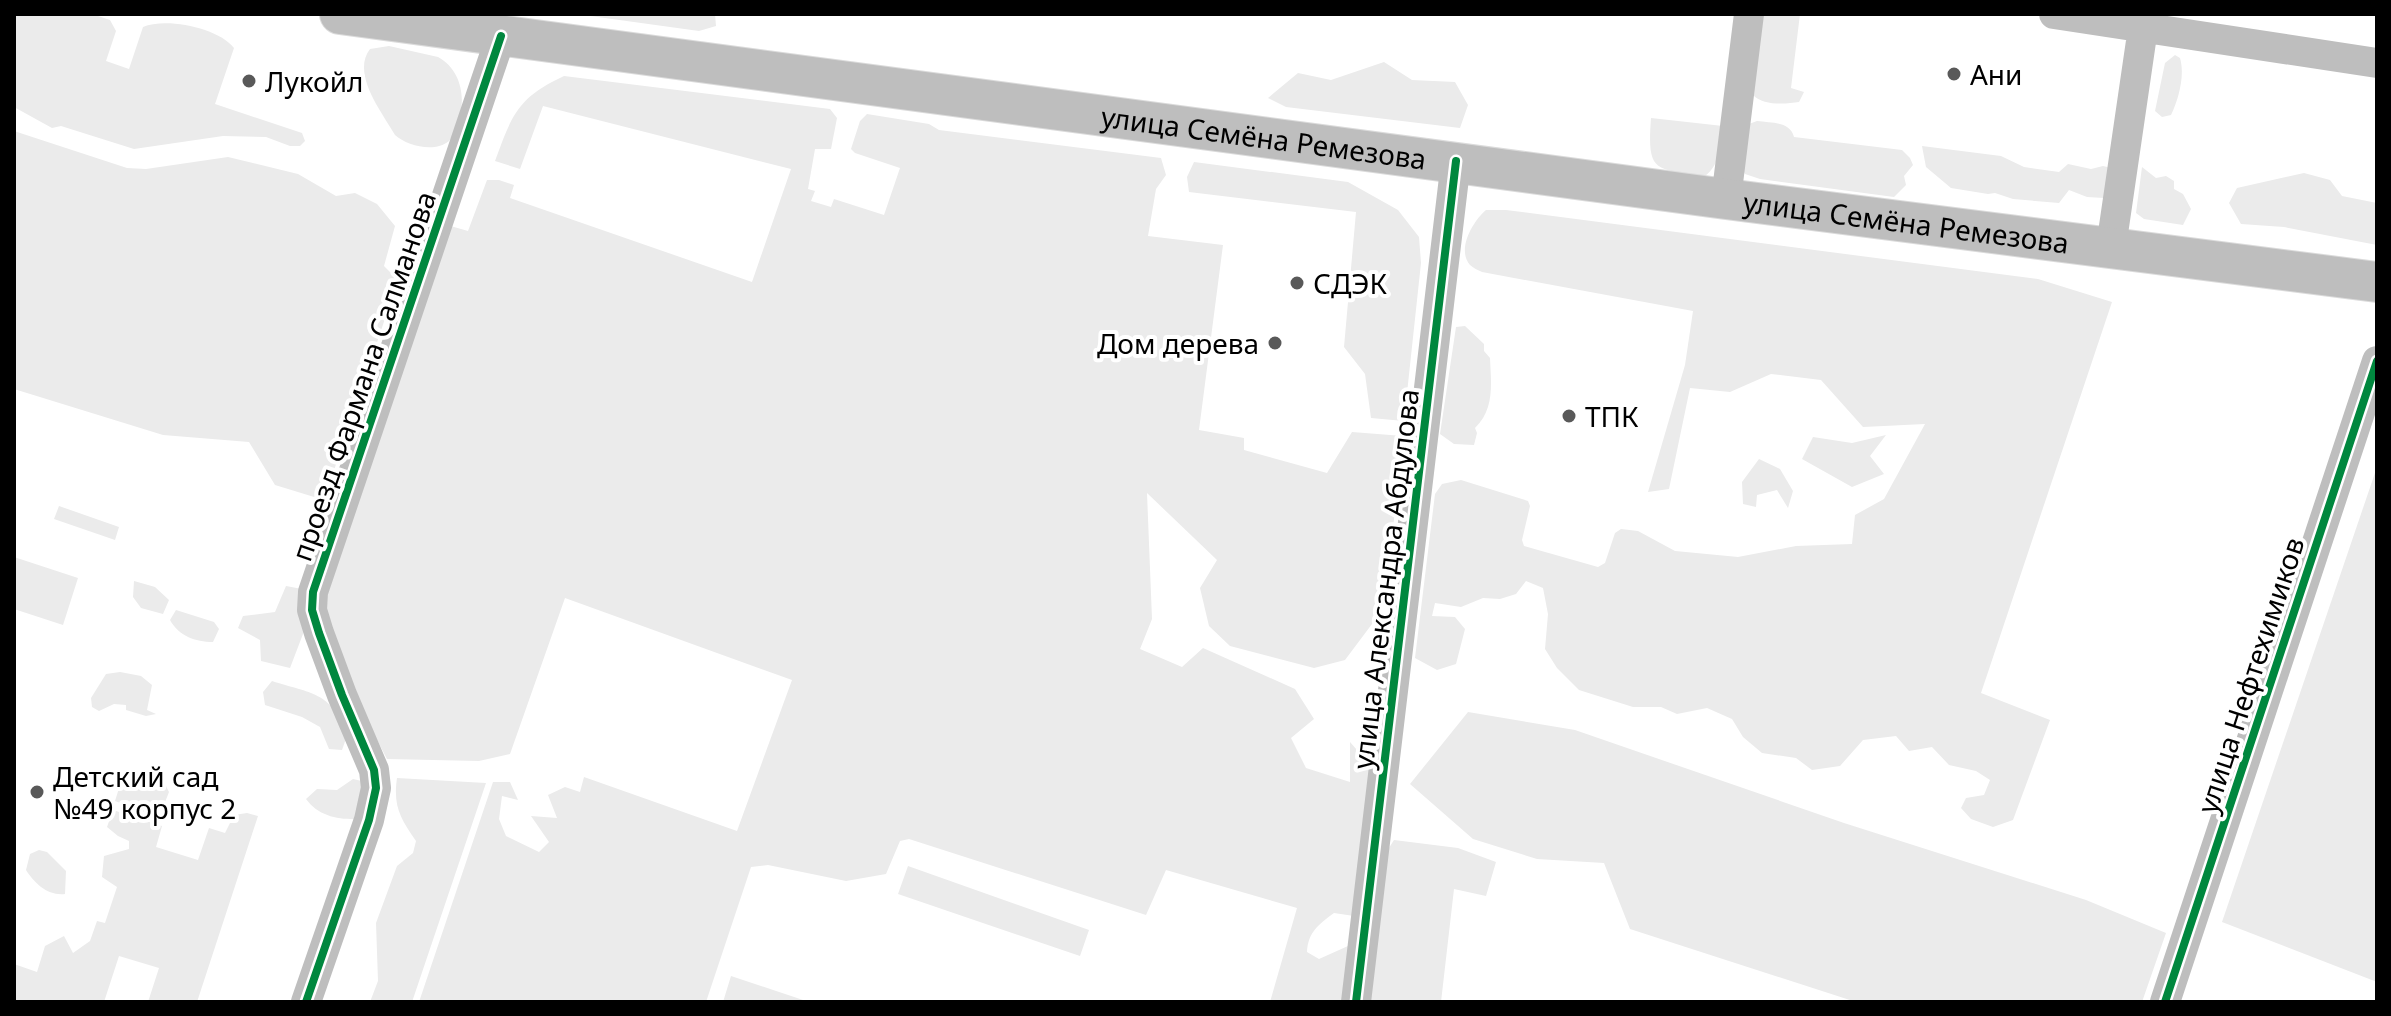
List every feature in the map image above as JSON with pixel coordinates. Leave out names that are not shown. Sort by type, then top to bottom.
[{"type":"main road","name":"улица Семёна Ремезова","points":[[340,14],[1726,199],[2377,282]]},
{"type":"street","points":[[1726,199],[1749,14]]},
{"type":"street","points":[[2054,14],[2144,21],[2377,63]]},
{"type":"street","points":[[2111,247],[2144,21]]},
{"type":"street","name":"проезд Фармана Салманова","points":[[306,1002],[369,820],[376,788],[374,770],[319,633],[312,610],[313,592],[501,36]]},
{"type":"street","name":"улица Александра Абдулова","points":[[1356,1002],[1456,161]]},
{"type":"street","name":"улица Нефтехимиков","points":[[2165,1002],[2377,361]]},
{"type":"shaded area","points":[[14,14],[92,14],[110,20],[116,31],[106,61],[129,69],[143,27],[178,24],[217,35],[234,48],[215,104],[302,133],[305,141],[300,146],[290,146],[266,137],[223,136],[134,149],[61,126],[52,128],[14,107]]},
{"type":"shaded area","points":[[576,14],[715,14],[716,26],[699,31]]},
{"type":"shaded area","points":[[1762,14],[1800,14],[1791,88],[1804,92],[1799,102],[1769,103],[1753,95]]},
{"type":"shaded area","points":[[389,46],[438,57],[457,78],[462,106],[452,137],[443,145],[421,147],[400,139],[370,93],[364,70],[365,59],[370,49]]},
{"type":"shaded area","points":[[2175,55],[2180,58],[2180,86],[2171,115],[2162,117],[2155,111],[2165,63]]},
{"type":"shaded area","points":[[1384,62],[1412,80],[1455,82],[1468,105],[1460,128],[1286,107],[1268,98],[1298,73],[1331,80]]},
{"type":"shaded area","points":[[564,76],[830,109],[837,118],[831,149],[815,149],[808,189],[815,191],[811,201],[831,207],[834,199],[884,215],[900,168],[851,149],[860,121],[867,114],[929,124],[939,130],[1161,158],[1166,175],[1156,189],[1148,236],[1223,245],[1199,430],[1244,438],[1244,450],[1327,473],[1352,432],[1403,436],[1387,584],[1375,620],[1345,660],[1314,668],[1230,646],[1209,626],[1200,588],[1217,560],[1147,493],[1152,619],[1140,649],[1182,667],[1203,648],[1295,689],[1314,719],[1291,738],[1306,768],[1350,782],[1350,742],[1372,767],[1354,916],[1334,913],[1312,934],[1307,952],[1319,959],[1348,946],[1352,958],[1349,1002],[1270,1002],[1297,908],[1166,870],[1146,915],[909,839],[900,841],[886,874],[846,881],[768,865],[751,867],[706,1002],[419,1002],[493,782],[510,782],[518,800],[502,796],[499,819],[506,836],[539,852],[549,842],[531,816],[557,818],[548,795],[565,787],[580,792],[584,777],[737,831],[792,680],[565,598],[510,754],[479,761],[387,759],[346,680],[322,593],[447,225],[468,231],[487,180],[514,185],[510,198],[752,282],[791,169],[543,106],[520,169],[495,161],[506,131],[526,100]]},
{"type":"shaded area","points":[[1651,118],[1723,126],[1719,153],[1710,171],[1705,176],[1674,172],[1657,165],[1651,149]]},
{"type":"shaded area","points":[[1757,121],[1784,125],[1794,137],[1902,150],[1913,165],[1904,176],[1906,185],[1894,197],[1760,179],[1745,174],[1741,167],[1749,124]]},
{"type":"shaded area","points":[[14,131],[127,168],[146,169],[228,157],[298,174],[336,196],[355,193],[377,204],[395,226],[384,266],[398,280],[324,500],[275,485],[249,442],[163,435],[14,389]]},
{"type":"shaded area","points":[[1922,146],[2001,156],[2024,167],[2059,172],[2068,164],[2091,169],[2103,166],[2116,169],[2104,198],[2087,197],[2069,190],[2059,203],[2013,199],[1995,193],[1951,188],[1926,167]]},
{"type":"shaded area","points":[[1194,162],[1348,182],[1398,210],[1419,237],[1421,263],[1404,421],[1371,418],[1365,374],[1344,347],[1356,212],[1189,192],[1187,177]]},
{"type":"shaded area","points":[[2142,167],[2156,178],[2166,176],[2174,181],[2174,189],[2183,194],[2191,209],[2183,225],[2144,219],[2136,213]]},
{"type":"shaded area","points":[[2304,173],[2330,180],[2342,196],[2377,203],[2377,245],[2284,227],[2241,224],[2229,203],[2237,188]]},
{"type":"shaded area","points":[[1486,210],[1506,210],[2038,279],[2112,302],[1981,693],[2050,720],[2013,820],[1993,827],[1971,819],[1961,808],[1966,798],[1984,795],[1990,780],[1976,771],[1949,765],[1932,747],[1909,751],[1896,736],[1863,740],[1840,766],[1812,770],[1796,758],[1762,753],[1743,737],[1732,719],[1707,708],[1677,714],[1661,707],[1633,707],[1579,690],[1557,668],[1545,649],[1548,614],[1543,588],[1526,581],[1516,594],[1500,599],[1483,598],[1461,607],[1435,603],[1432,616],[1455,617],[1465,629],[1456,664],[1437,670],[1415,658],[1435,494],[1442,484],[1461,480],[1528,501],[1530,506],[1522,540],[1524,546],[1598,567],[1605,563],[1615,533],[1621,529],[1638,531],[1675,551],[1738,557],[1796,546],[1852,544],[1855,515],[1884,499],[1925,424],[1863,427],[1821,380],[1771,374],[1730,392],[1690,388],[1669,489],[1648,492],[1685,365],[1693,311],[1477,270],[1466,258],[1466,243],[1476,221]]},
{"type":"shaded area","points":[[1465,326],[1484,344],[1484,351],[1490,358],[1489,404],[1475,428],[1474,445],[1454,444],[1440,434],[1456,327]]},
{"type":"shaded area","points":[[1886,435],[1870,456],[1884,474],[1852,487],[1802,459],[1813,437],[1852,443]]},
{"type":"shaded area","points":[[1759,459],[1780,469],[1793,491],[1788,508],[1777,490],[1757,495],[1756,507],[1743,504],[1742,482]]},
{"type":"shaded area","points":[[2377,467],[2377,982],[2222,922]]},
{"type":"shaded area","points":[[59,506],[119,527],[115,540],[54,519]]},
{"type":"shaded area","points":[[14,557],[78,578],[63,625],[14,609]]},
{"type":"shaded area","points":[[134,581],[155,587],[169,600],[163,614],[141,608],[133,597]]},
{"type":"shaded area","points":[[286,586],[302,589],[306,626],[290,668],[261,661],[260,640],[238,628],[243,616],[275,612]]},
{"type":"shaded area","points":[[176,610],[214,622],[219,629],[213,642],[194,639],[178,630],[170,620]]},
{"type":"shaded area","points":[[120,672],[141,676],[152,685],[147,710],[156,714],[146,716],[126,710],[126,705],[114,704],[99,711],[92,707],[91,698],[106,674]]},
{"type":"shaded area","points":[[272,681],[318,696],[334,709],[348,733],[342,750],[329,749],[320,727],[302,717],[265,705],[263,692]]},
{"type":"shaded area","points":[[1468,712],[1575,730],[1844,823],[2086,900],[2166,933],[2142,1002],[1856,1002],[1630,929],[1604,863],[1537,859],[1473,839],[1410,784]]},
{"type":"shaded area","points":[[143,778],[166,786],[169,792],[162,810],[152,815],[115,801],[120,785],[129,779]]},
{"type":"shaded area","points":[[397,778],[486,783],[412,1002],[370,1002],[378,981],[376,923],[397,866],[413,853],[416,841],[399,811]]},
{"type":"shaded area","points":[[353,779],[366,782],[361,819],[330,816],[317,810],[306,799],[317,789],[337,790]]},
{"type":"shaded area","points":[[113,810],[162,826],[156,847],[198,860],[209,828],[225,833],[234,815],[247,813],[258,816],[197,1002],[148,1002],[159,968],[119,956],[104,1002],[14,1002],[14,964],[37,972],[45,946],[64,936],[73,953],[90,941],[97,921],[105,923],[117,887],[102,877],[104,856],[129,849],[129,841],[107,827]]},
{"type":"shaded area","points":[[1394,840],[1458,848],[1496,862],[1486,896],[1454,889],[1441,1002],[1367,1002],[1387,851]]},
{"type":"shaded area","points":[[39,850],[47,852],[66,871],[65,894],[42,888],[26,870],[30,854]]},
{"type":"shaded area","points":[[908,866],[1089,930],[1080,956],[898,894]]},
{"type":"shaded area","points":[[731,976],[809,1002],[723,1002]]},
{"type":"cycle path","points":[[306,1002],[369,820],[376,788],[374,770],[319,633],[312,610],[313,592],[501,36]]},
{"type":"cycle path","points":[[1356,1002],[1456,161]]},
{"type":"cycle path","points":[[2165,1002],[2377,361]]},
{"type":"place","name":"Ани","points":[[1954,74]]},
{"type":"place","name":"Лукойл","points":[[249,81]]},
{"type":"place","name":"СДЭК","points":[[1297,283]]},
{"type":"place","name":"Дом дерева","points":[[1275,343]]},
{"type":"place","name":"ТПК","points":[[1569,416]]},
{"type":"place","name":"Детский сад №49 корпус 2","points":[[37,792]]}]
